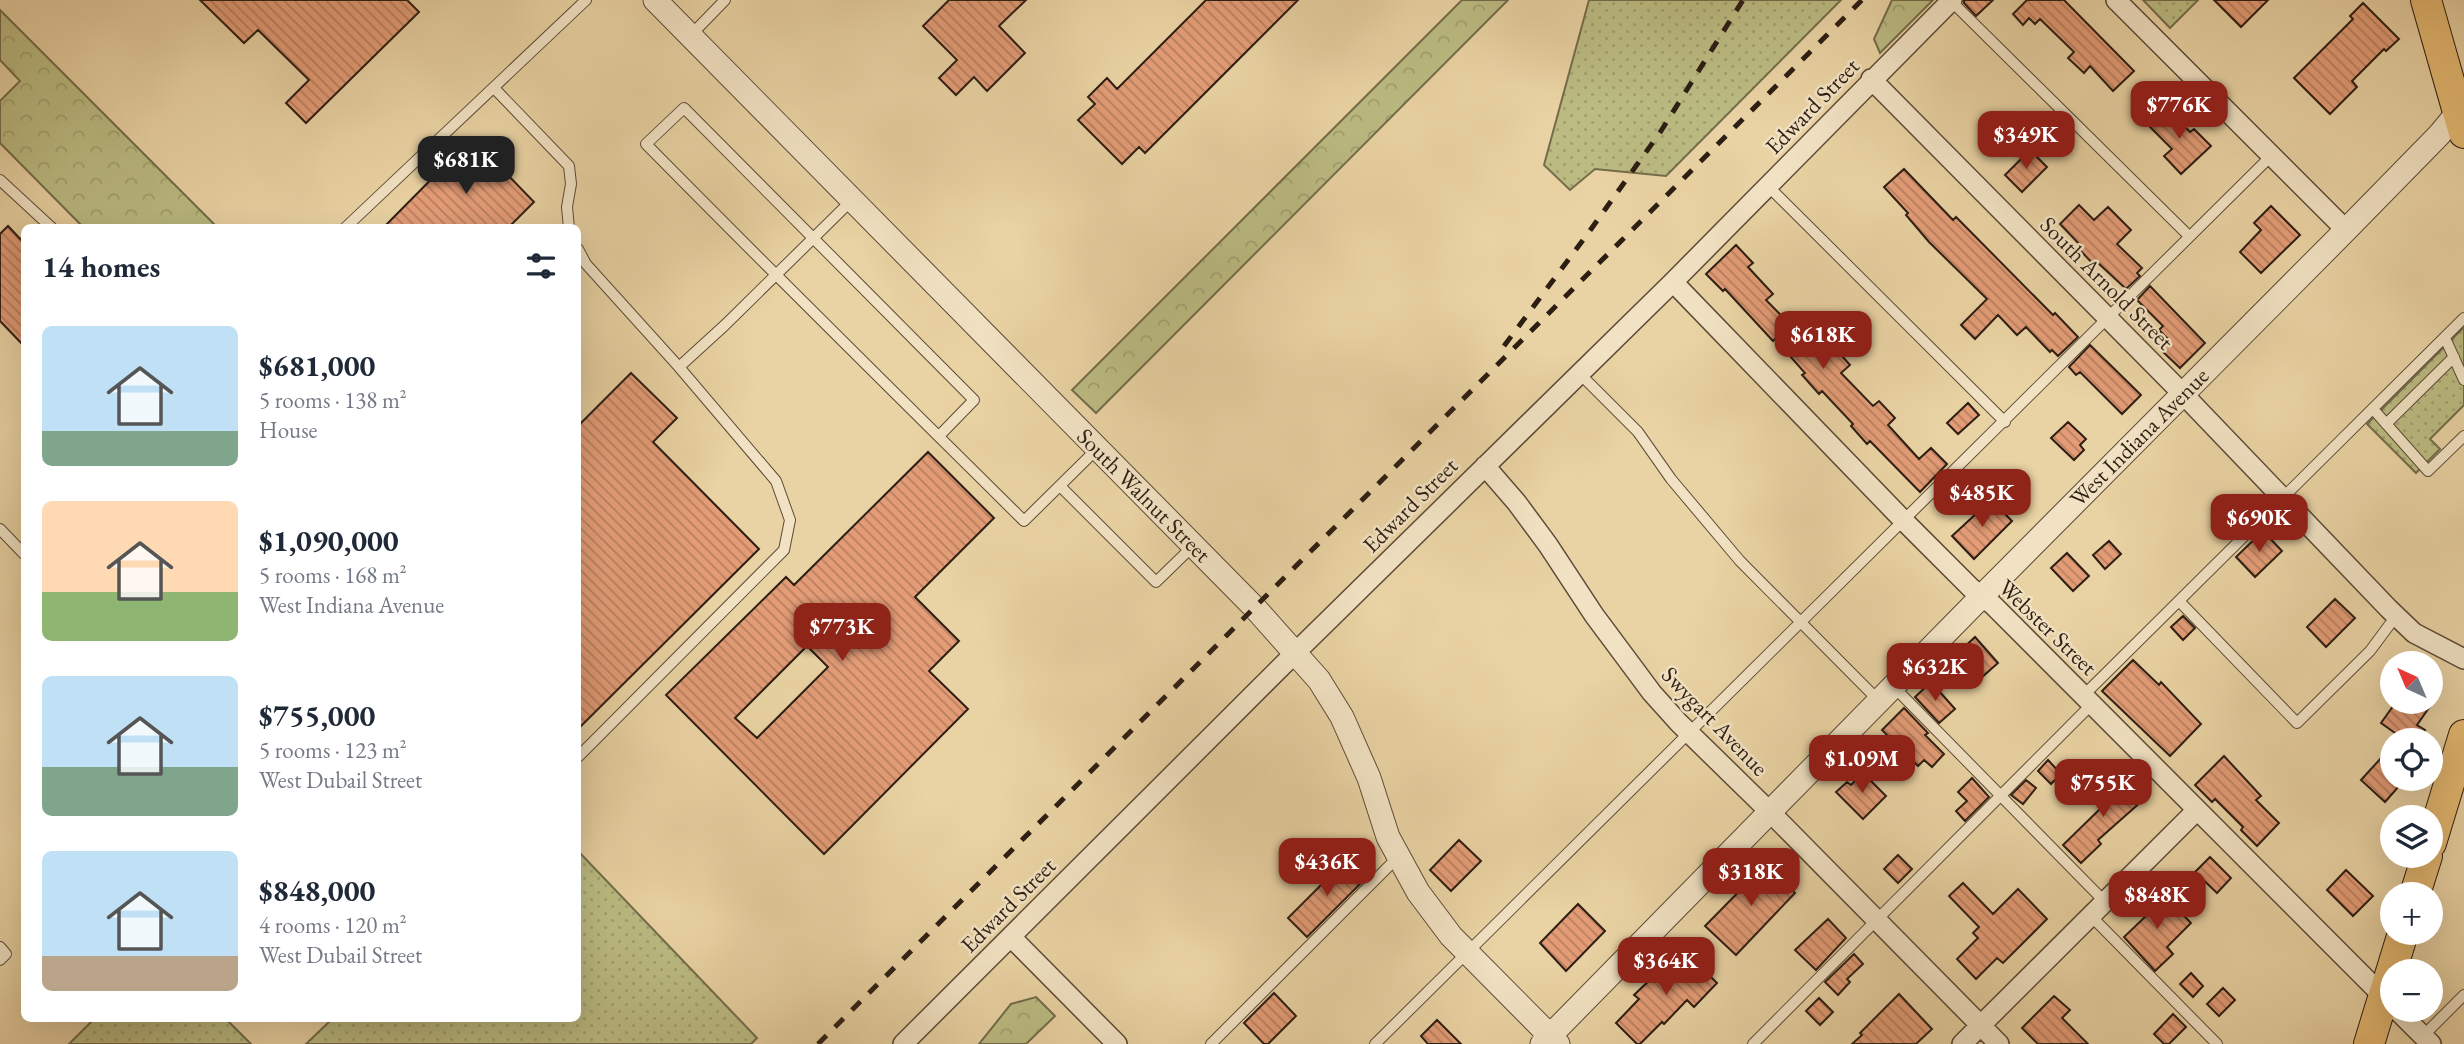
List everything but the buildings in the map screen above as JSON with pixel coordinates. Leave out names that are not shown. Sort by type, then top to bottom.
[{"type":"main road","points":[[2426,0],[2462,113]]},
{"type":"main road","points":[[2442,805],[2464,735]]},
{"type":"main road","points":[[2369,1044],[2381,1022]]},
{"type":"street","name":"South Walnut Street","points":[[655,0],[1194,545],[1319,680],[1354,739],[1388,837],[1418,892],[1451,936],[1550,1041]]},
{"type":"street","name":"Edward Street","points":[[903,1044],[1295,653],[1673,282],[1951,0]]},
{"type":"street","points":[[2116,0],[2346,230]]},
{"type":"street","name":"South Arnold Street","points":[[1871,79],[2183,394],[2396,616],[2414,633],[2464,659]]},
{"type":"street","name":"West Indiana Avenue","points":[[1550,1041],[1982,596],[2462,113]]},
{"type":"street","name":"Webster Street","points":[[1673,282],[1904,521],[2088,700],[2380,993]]},
{"type":"street","name":"Swygart Avenue","points":[[1485,466],[1548,545],[1634,672],[1690,734],[1999,1044]]},
{"type":"street","points":[[1962,1044],[2197,810]]},
{"type":"street","points":[[1011,937],[1116,1044]]},
{"type":"street","name":"Webster Street","points":[[2409,1022],[2427,1040]]},
{"type":"lane","points":[[349,224],[586,0]]},
{"type":"lane","points":[[691,35],[725,0]]},
{"type":"lane","points":[[1951,0],[2189,236]]},
{"type":"lane","points":[[494,88],[569,166],[571,184],[567,207],[569,224]]},
{"type":"lane","points":[[939,436],[974,400],[684,108],[646,144],[1024,521],[1098,448]]},
{"type":"lane","points":[[1375,1044],[2271,156]]},
{"type":"lane","points":[[0,180],[48,224]]},
{"type":"lane","points":[[1768,186],[2005,422]]},
{"type":"lane","points":[[679,367],[852,200]]},
{"type":"lane","points":[[581,255],[586,264],[679,367],[776,481],[790,520],[784,550],[581,754]]},
{"type":"lane","points":[[1753,1044],[2001,796],[2179,601],[2464,318]]},
{"type":"lane","points":[[2445,338],[2464,380]]},
{"type":"lane","points":[[2386,424],[2414,402],[2454,357]]},
{"type":"lane","points":[[1580,374],[1638,432],[1671,478],[1740,561],[1801,623],[2001,796],[2217,1044]]},
{"type":"lane","points":[[2373,409],[2427,471],[2451,441],[2464,436]]},
{"type":"lane","points":[[1061,487],[1156,582],[1194,545]]},
{"type":"lane","points":[[0,528],[21,551]]},
{"type":"lane","points":[[2179,601],[2297,723],[2370,651],[2396,616]]},
{"type":"lane","points":[[1211,1044],[1398,857]]},
{"type":"lane","points":[[0,947],[6,954],[0,960]]},
{"type":"lane","points":[[2427,1040],[2464,995]]},
{"type":"green space","points":[[1462,0],[1508,0],[1096,413],[1072,390]]},
{"type":"green space","points":[[1589,0],[1841,0],[1666,176],[1595,169],[1570,190],[1544,165]]},
{"type":"green space","points":[[1892,0],[1933,0],[1880,53],[1874,39]]},
{"type":"green space","points":[[2143,0],[2198,0],[2170,28]]},
{"type":"green space","points":[[0,10],[214,224],[80,224],[0,143],[0,101],[20,81],[0,60]]},
{"type":"green space","points":[[2464,327],[2464,405],[2430,439],[2440,449],[2416,473],[2367,424]]},
{"type":"green space","points":[[581,854],[757,1038],[751,1044],[306,1044],[329,1022],[581,1022]]},
{"type":"green space","points":[[1036,997],[1055,1016],[1026,1044],[979,1044],[1011,1004]]},
{"type":"green space","points":[[91,1022],[229,1022],[251,1044],[69,1044]]},
{"type":"railway","points":[[1504,346],[1661,131],[1743,0]]},
{"type":"railway","points":[[818,1044],[1862,0]]}]
